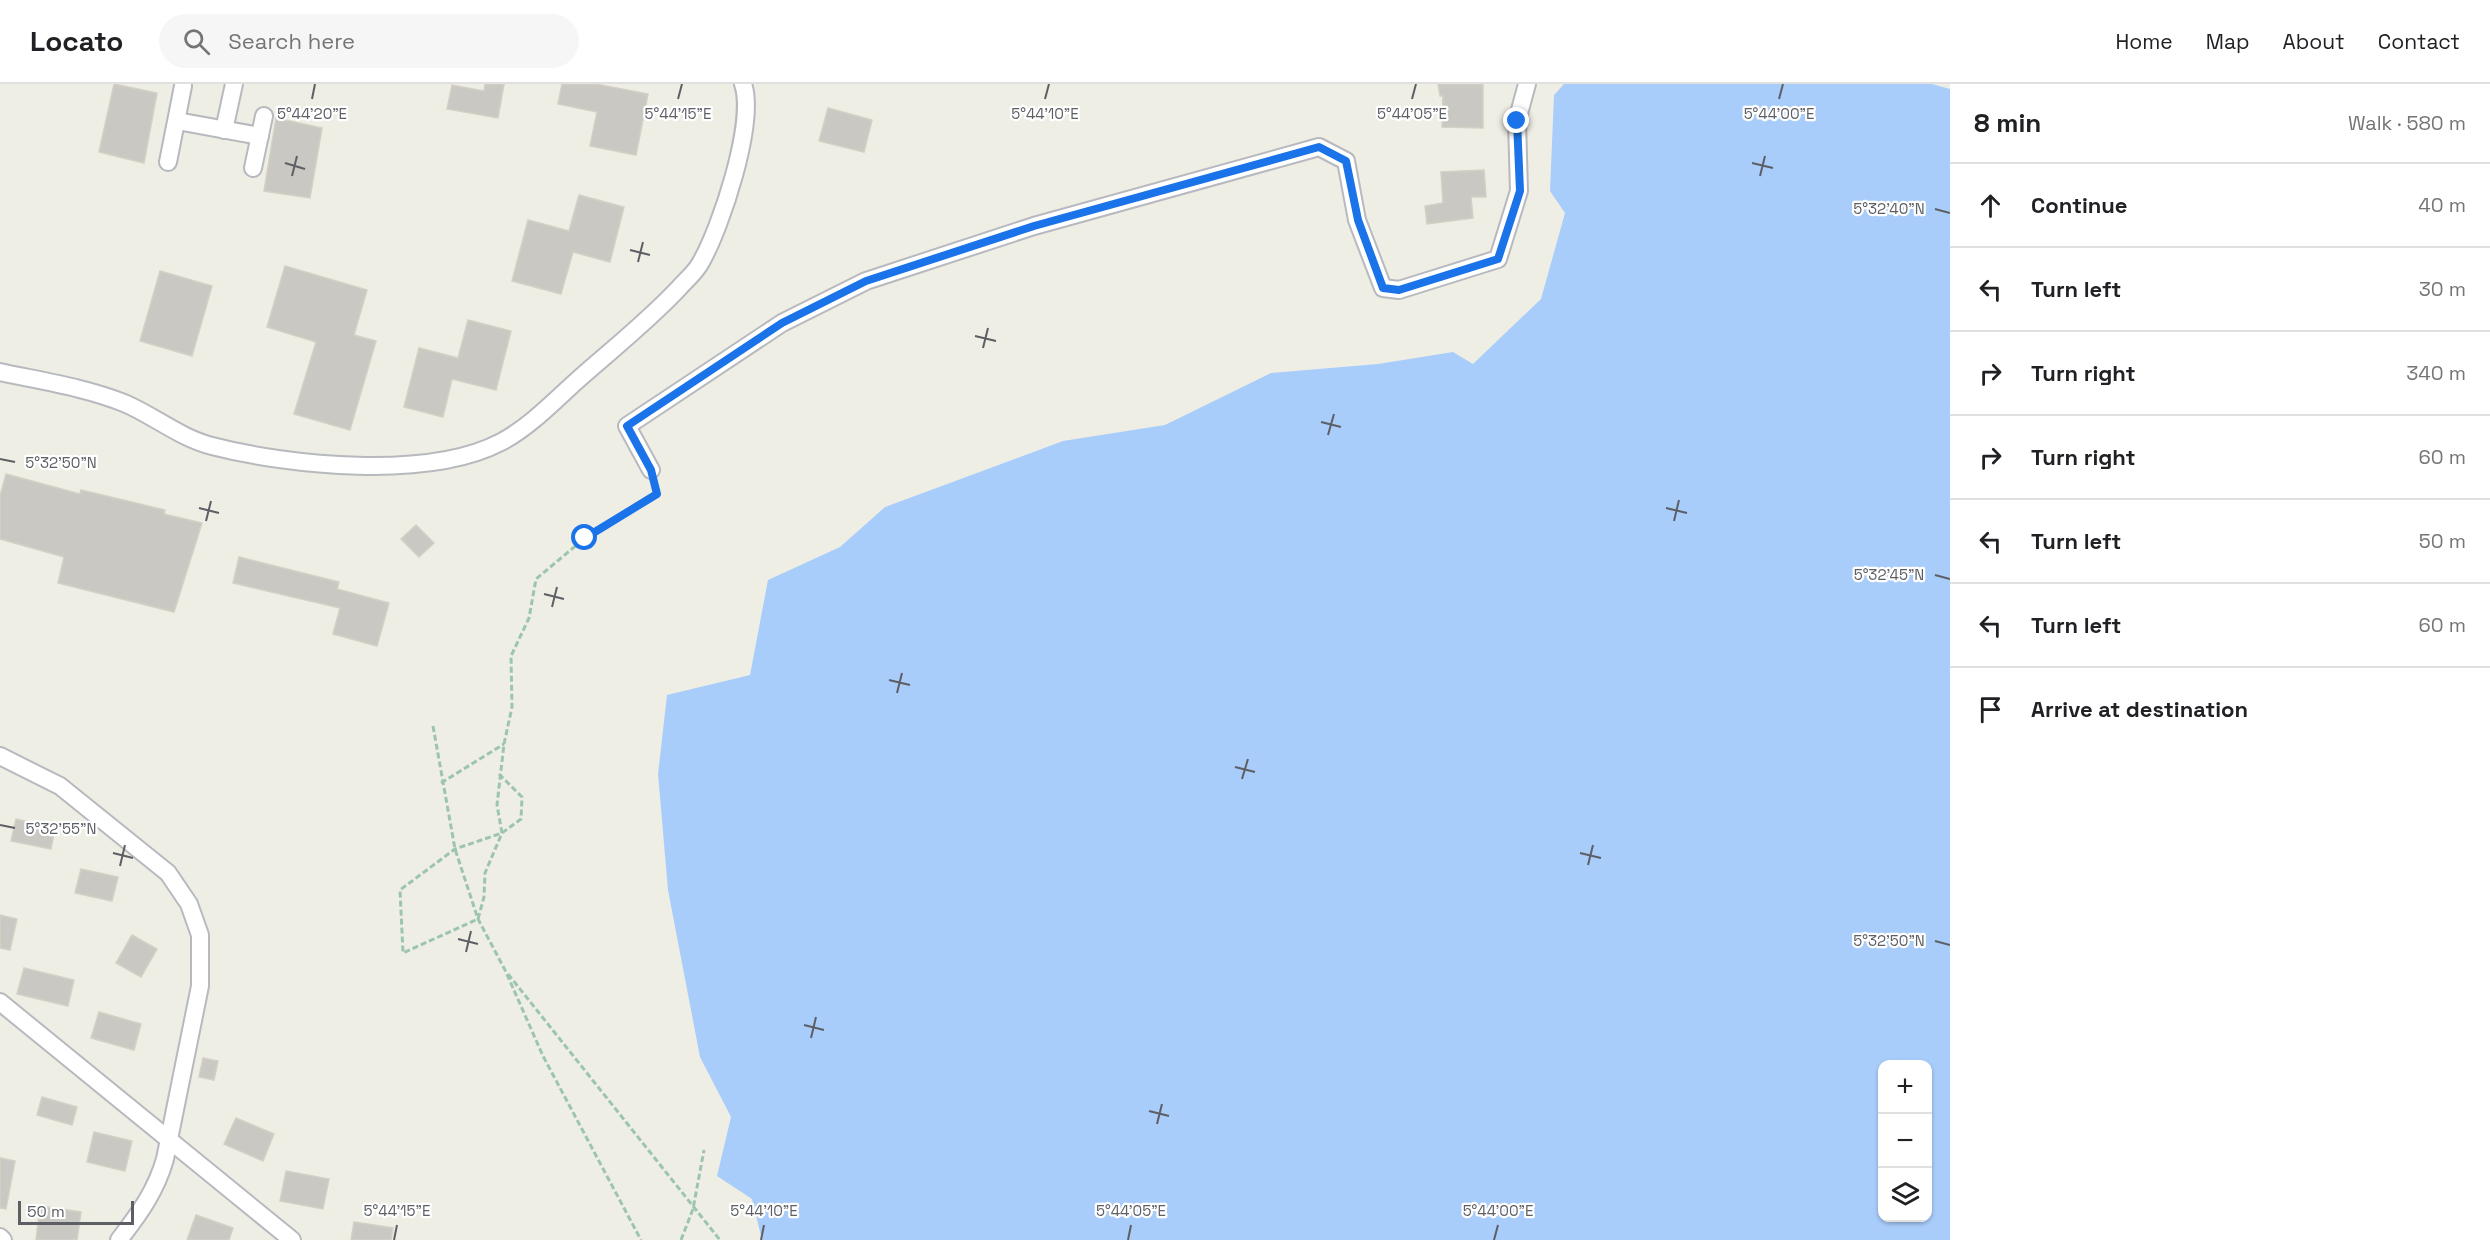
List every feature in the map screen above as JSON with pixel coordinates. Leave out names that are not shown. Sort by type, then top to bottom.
[{"type":"street","points":[[224,130],[234,84]]},
{"type":"street","points":[[0,372],[80,389],[125,404],[152,420],[210,446],[317,465],[424,464],[468,454],[502,442],[542,411],[659,308],[700,265],[719,227],[740,150],[747,96],[743,84]]},
{"type":"street","points":[[651,470],[627,426],[782,323],[866,281],[1034,226],[1319,147],[1346,161],[1358,220],[1383,288],[1399,290],[1498,259],[1520,191],[1517,121],[1527,84]]},
{"type":"street","points":[[168,162],[183,86]]},
{"type":"street","points":[[253,168],[264,116]]},
{"type":"street","points":[[177,121],[260,136]]},
{"type":"street","points":[[0,756],[60,786],[168,873],[189,904],[200,935],[200,986],[159,1181],[142,1211],[119,1240]]},
{"type":"street","points":[[0,1002],[292,1240]]},
{"type":"path","points":[[478,919],[484,897],[486,873],[502,833],[497,805],[499,774],[512,707],[511,656],[529,618],[536,579],[585,538],[657,494],[651,470]]},
{"type":"path","points":[[433,726],[441,783],[455,849],[478,919],[505,970],[543,1056],[641,1240]]},
{"type":"path","points":[[441,783],[504,744]]},
{"type":"path","points":[[478,919],[403,953],[400,890],[455,849],[502,833],[521,819],[522,796],[499,774]]},
{"type":"path","points":[[505,970],[693,1209],[720,1240]]},
{"type":"path","points":[[681,1240],[693,1209],[704,1150]]},
{"type":"water","points":[[1564,84],[1932,84],[1950,89],[1950,1240],[762,1240],[752,1199],[717,1176],[731,1117],[700,1057],[668,890],[658,774],[667,695],[750,675],[768,580],[840,547],[885,507],[1063,441],[1165,425],[1271,373],[1378,364],[1453,352],[1473,364],[1541,299],[1565,213],[1550,191],[1554,95]]},
{"type":"building","points":[[114,84],[157,93],[144,163],[99,152]]},
{"type":"building","points":[[485,84],[504,84],[498,118],[447,109],[452,85],[484,91]]},
{"type":"building","points":[[562,84],[596,84],[648,94],[636,155],[590,146],[597,112],[558,104]]},
{"type":"building","points":[[1438,84],[1483,84],[1483,128],[1442,127],[1443,96],[1440,96]]},
{"type":"building","points":[[828,108],[872,120],[864,152],[819,141]]},
{"type":"building","points":[[276,118],[322,128],[310,198],[264,191]]},
{"type":"building","points":[[1484,170],[1486,197],[1471,197],[1473,218],[1427,224],[1425,206],[1443,203],[1441,172]]},
{"type":"building","points":[[579,195],[624,207],[610,262],[573,252],[561,294],[512,281],[528,220],[569,231]]},
{"type":"building","points":[[285,266],[367,290],[354,335],[376,341],[350,430],[294,414],[316,342],[267,327]]},
{"type":"building","points":[[160,271],[212,286],[192,356],[140,341]]},
{"type":"building","points":[[468,320],[511,331],[496,390],[452,379],[443,417],[404,407],[419,348],[458,358]]},
{"type":"building","points":[[6,474],[80,494],[81,490],[165,510],[164,514],[202,523],[174,612],[58,583],[64,557],[0,539],[0,496]]},
{"type":"building","points":[[416,525],[434,543],[419,557],[401,539]]},
{"type":"building","points":[[239,557],[339,582],[337,589],[389,603],[377,646],[333,634],[340,608],[233,583]]},
{"type":"building","points":[[16,819],[55,828],[51,849],[11,841]]},
{"type":"building","points":[[81,869],[118,877],[112,901],[75,893]]},
{"type":"building","points":[[0,915],[17,919],[10,950],[0,948]]},
{"type":"building","points":[[132,935],[157,949],[141,977],[116,963]]},
{"type":"building","points":[[24,968],[74,980],[68,1006],[17,994]]},
{"type":"building","points":[[99,1012],[141,1024],[134,1050],[91,1038]]},
{"type":"building","points":[[203,1058],[218,1061],[214,1080],[199,1077]]},
{"type":"building","points":[[42,1097],[77,1107],[72,1125],[37,1115]]},
{"type":"building","points":[[236,1118],[274,1134],[263,1161],[224,1144]]},
{"type":"building","points":[[94,1132],[132,1141],[125,1171],[87,1162]]},
{"type":"building","points":[[0,1158],[15,1161],[6,1209],[0,1208]]},
{"type":"building","points":[[286,1171],[329,1179],[323,1209],[280,1201]]},
{"type":"building","points":[[40,1206],[81,1212],[77,1240],[36,1240]]},
{"type":"building","points":[[196,1215],[233,1228],[229,1240],[187,1240]]},
{"type":"building","points":[[354,1222],[393,1228],[391,1240],[351,1240]]},
{"type":"route","points":[[585,538],[657,494],[651,470],[627,426],[782,323],[866,281],[1034,226],[1319,147],[1346,161],[1358,220],[1383,288],[1399,290],[1498,259],[1520,191],[1517,121]]}]
